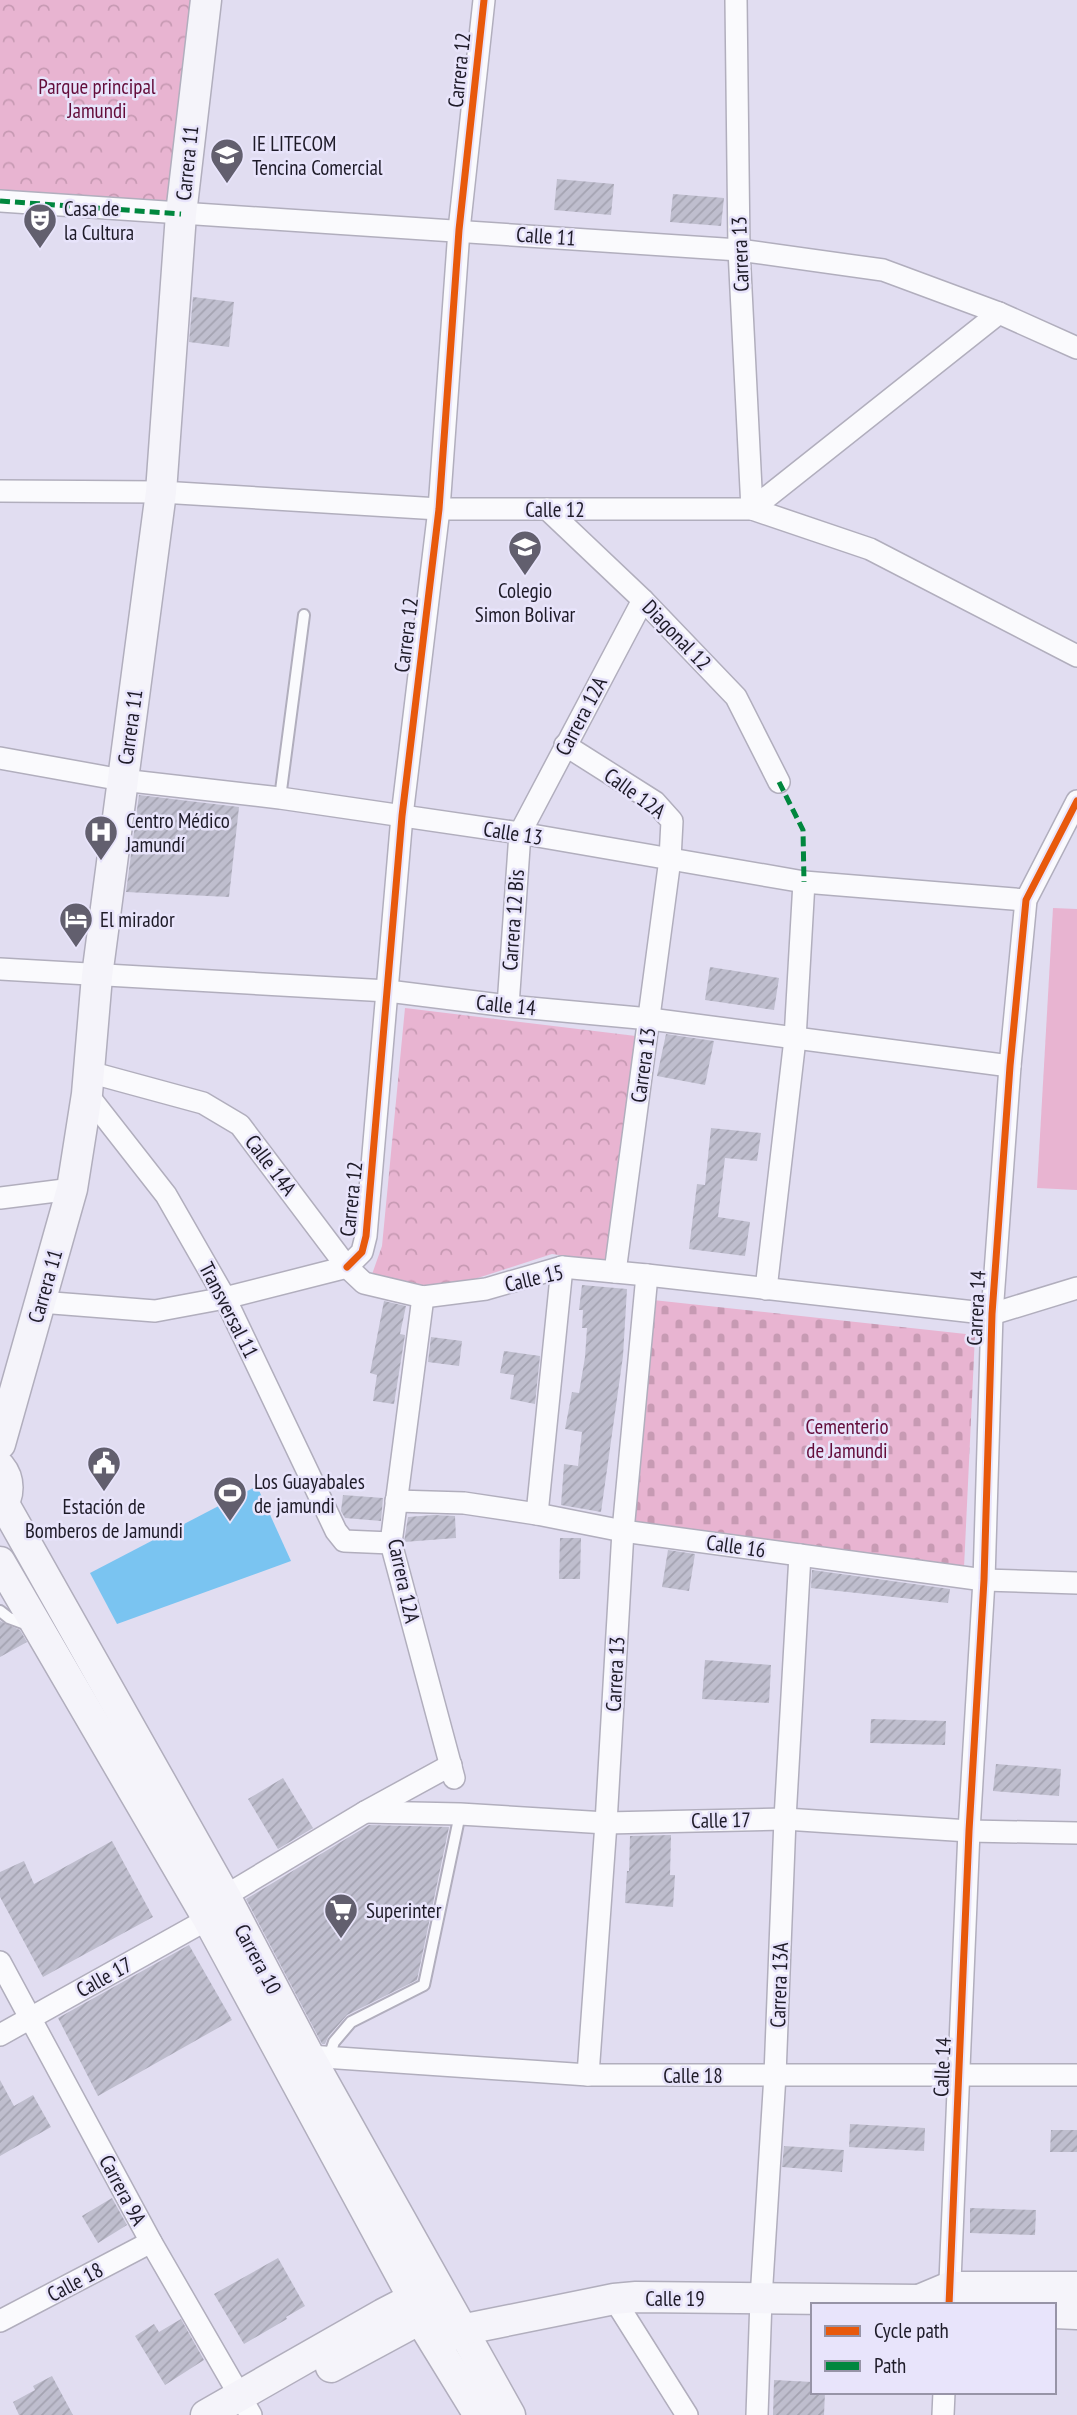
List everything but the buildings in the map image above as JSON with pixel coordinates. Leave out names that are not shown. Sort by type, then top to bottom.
[{"type":"main road","name":"Carrera 11","points":[[0,1444],[72,1189],[88,1083],[97,976],[161,492],[181,214],[205,0]]},
{"type":"main road","points":[[0,1467],[5,1473],[8,1489],[2,1506]]},
{"type":"main road","name":"Carrera 10","points":[[2,1506],[216,1908],[410,2292],[437,2316],[510,2415]]},
{"type":"main road","name":"Carrera 10","points":[[0,1562],[216,1908],[319,2056],[479,2415]]},
{"type":"main road","name":"Calle 19","points":[[206,2415],[246,2409],[437,2316],[614,2299],[938,2299],[1077,2287]]},
{"type":"main road","points":[[1056,2313],[1077,2314]]},
{"type":"street","name":"Carrera 12","points":[[347,1267],[362,1252],[366,1236],[402,816],[439,509],[459,230],[484,0]]},
{"type":"street","name":"Carrera 13","points":[[736,0],[739,250],[752,509]]},
{"type":"street","name":"Calle 11","points":[[0,201],[739,250],[883,270],[999,313],[1077,348]]},
{"type":"street","points":[[752,509],[999,313]]},
{"type":"street","name":"Calle 12","points":[[0,491],[161,492],[439,509],[752,509],[870,549],[1077,656]]},
{"type":"street","name":"Diagonal 12","points":[[547,509],[643,600],[736,697],[779,782]]},
{"type":"street","name":"Carrera 12A","points":[[520,833],[643,600]]},
{"type":"street","name":"Calle 12A","points":[[565,745],[655,802],[672,821],[670,859]]},
{"type":"street","name":"Calle 13","points":[[0,758],[122,780],[280,798],[520,833],[804,882],[1026,900]]},
{"type":"street","name":"Carrera 14","points":[[969,1830],[984,1580],[992,1314],[1010,1066],[1026,900],[1077,800]]},
{"type":"street","name":"Carrera 12 Bis","points":[[508,1006],[520,833]]},
{"type":"street","name":"Carrera 13","points":[[615,1272],[670,859]]},
{"type":"street","points":[[766,1289],[795,1039],[804,882]]},
{"type":"street","name":"Calle 14","points":[[0,968],[97,976],[388,991],[508,1006],[650,1019],[1010,1066]]},
{"type":"street","name":"Calle 14A","points":[[88,1083],[203,1103],[240,1125],[347,1267]]},
{"type":"street","name":"Transversal 11","points":[[88,1083],[166,1195],[225,1298],[336,1531],[344,1541],[391,1543]]},
{"type":"street","points":[[0,1198],[72,1189]]},
{"type":"street","points":[[40,1302],[155,1311],[225,1298],[347,1267]]},
{"type":"street","name":"Calle 15","points":[[347,1267],[363,1283],[423,1297],[486,1289],[562,1267],[992,1314],[1077,1288]]},
{"type":"street","points":[[537,1514],[562,1267]]},
{"type":"street","name":"Carrera 13","points":[[588,2075],[623,1531],[647,1275]]},
{"type":"street","name":"Carrera 12A","points":[[423,1297],[391,1543],[452,1771]]},
{"type":"street","name":"Calle 16","points":[[396,1501],[464,1503],[623,1531],[984,1580],[1077,1583]]},
{"type":"street","name":"Carrera 13A","points":[[757,2415],[800,1555]]},
{"type":"street","name":"Calle 17","points":[[0,2035],[216,1908],[365,1812],[452,1771]]},
{"type":"street","name":"Calle 17","points":[[365,1812],[460,1814],[606,1823],[785,1819],[969,1830],[1077,1833]]},
{"type":"street","name":"Calle 14","points":[[938,2299],[959,2074],[969,1830]]},
{"type":"street","name":"Carrera 9A","points":[[0,1962],[150,2242],[246,2409]]},
{"type":"street","name":"Calle 18","points":[[319,2056],[588,2075],[1077,2075]]},
{"type":"street","name":"Calle 18","points":[[0,2321],[150,2242]]},
{"type":"street","points":[[614,2299],[687,2415]]},
{"type":"street","points":[[943,2415],[944,2394]]},
{"type":"lane","points":[[280,798],[304,615]]},
{"type":"lane","points":[[0,1611],[9,1618],[40,1630]]},
{"type":"lane","points":[[319,2056],[351,2022],[424,1985],[460,1814]]},
{"type":"green space","name":"Parque principal Jamundi","points":[[0,0],[206,0],[181,214],[0,201]]},
{"type":"green space","points":[[1053,908],[1077,909],[1077,1190],[1037,1188]]},
{"type":"green space","points":[[405,1008],[644,1037],[606,1262],[552,1254],[425,1295],[370,1280],[382,1246]]},
{"type":"green space","name":"Cementerio de Jamundi","points":[[653,1300],[975,1335],[964,1568],[630,1531]]},
{"type":"water","name":"Los Guayabales de jamundi","points":[[257,1486],[291,1561],[117,1624],[90,1573]]},
{"type":"marked path","points":[[0,201],[181,214]]},
{"type":"marked path","points":[[779,782],[803,830],[804,882]]},
{"type":"cycle path","points":[[347,1267],[362,1252],[366,1236],[402,816],[439,509],[459,230],[484,0]]},
{"type":"cycle path","points":[[949,2303],[969,1831],[984,1580],[992,1314],[1010,1066],[1026,900],[1077,801]]},
{"type":"place","name":"IE LITECOM Tencina Comercial","points":[[227,185]]},
{"type":"place","name":"Casa de la Cultura","points":[[40,250]]},
{"type":"place","name":"Colegio Simon Bolivar","points":[[525,577]]},
{"type":"place","name":"Centro Médico Jamundí","points":[[101,862]]},
{"type":"place","name":"El mirador","points":[[76,949]]},
{"type":"place","name":"Estación de Bomberos de Jamundi","points":[[104,1493]]},
{"type":"place","name":"Los Guayabales de jamundi","points":[[230,1523]]},
{"type":"place","name":"Superinter","points":[[341,1940]]}]
